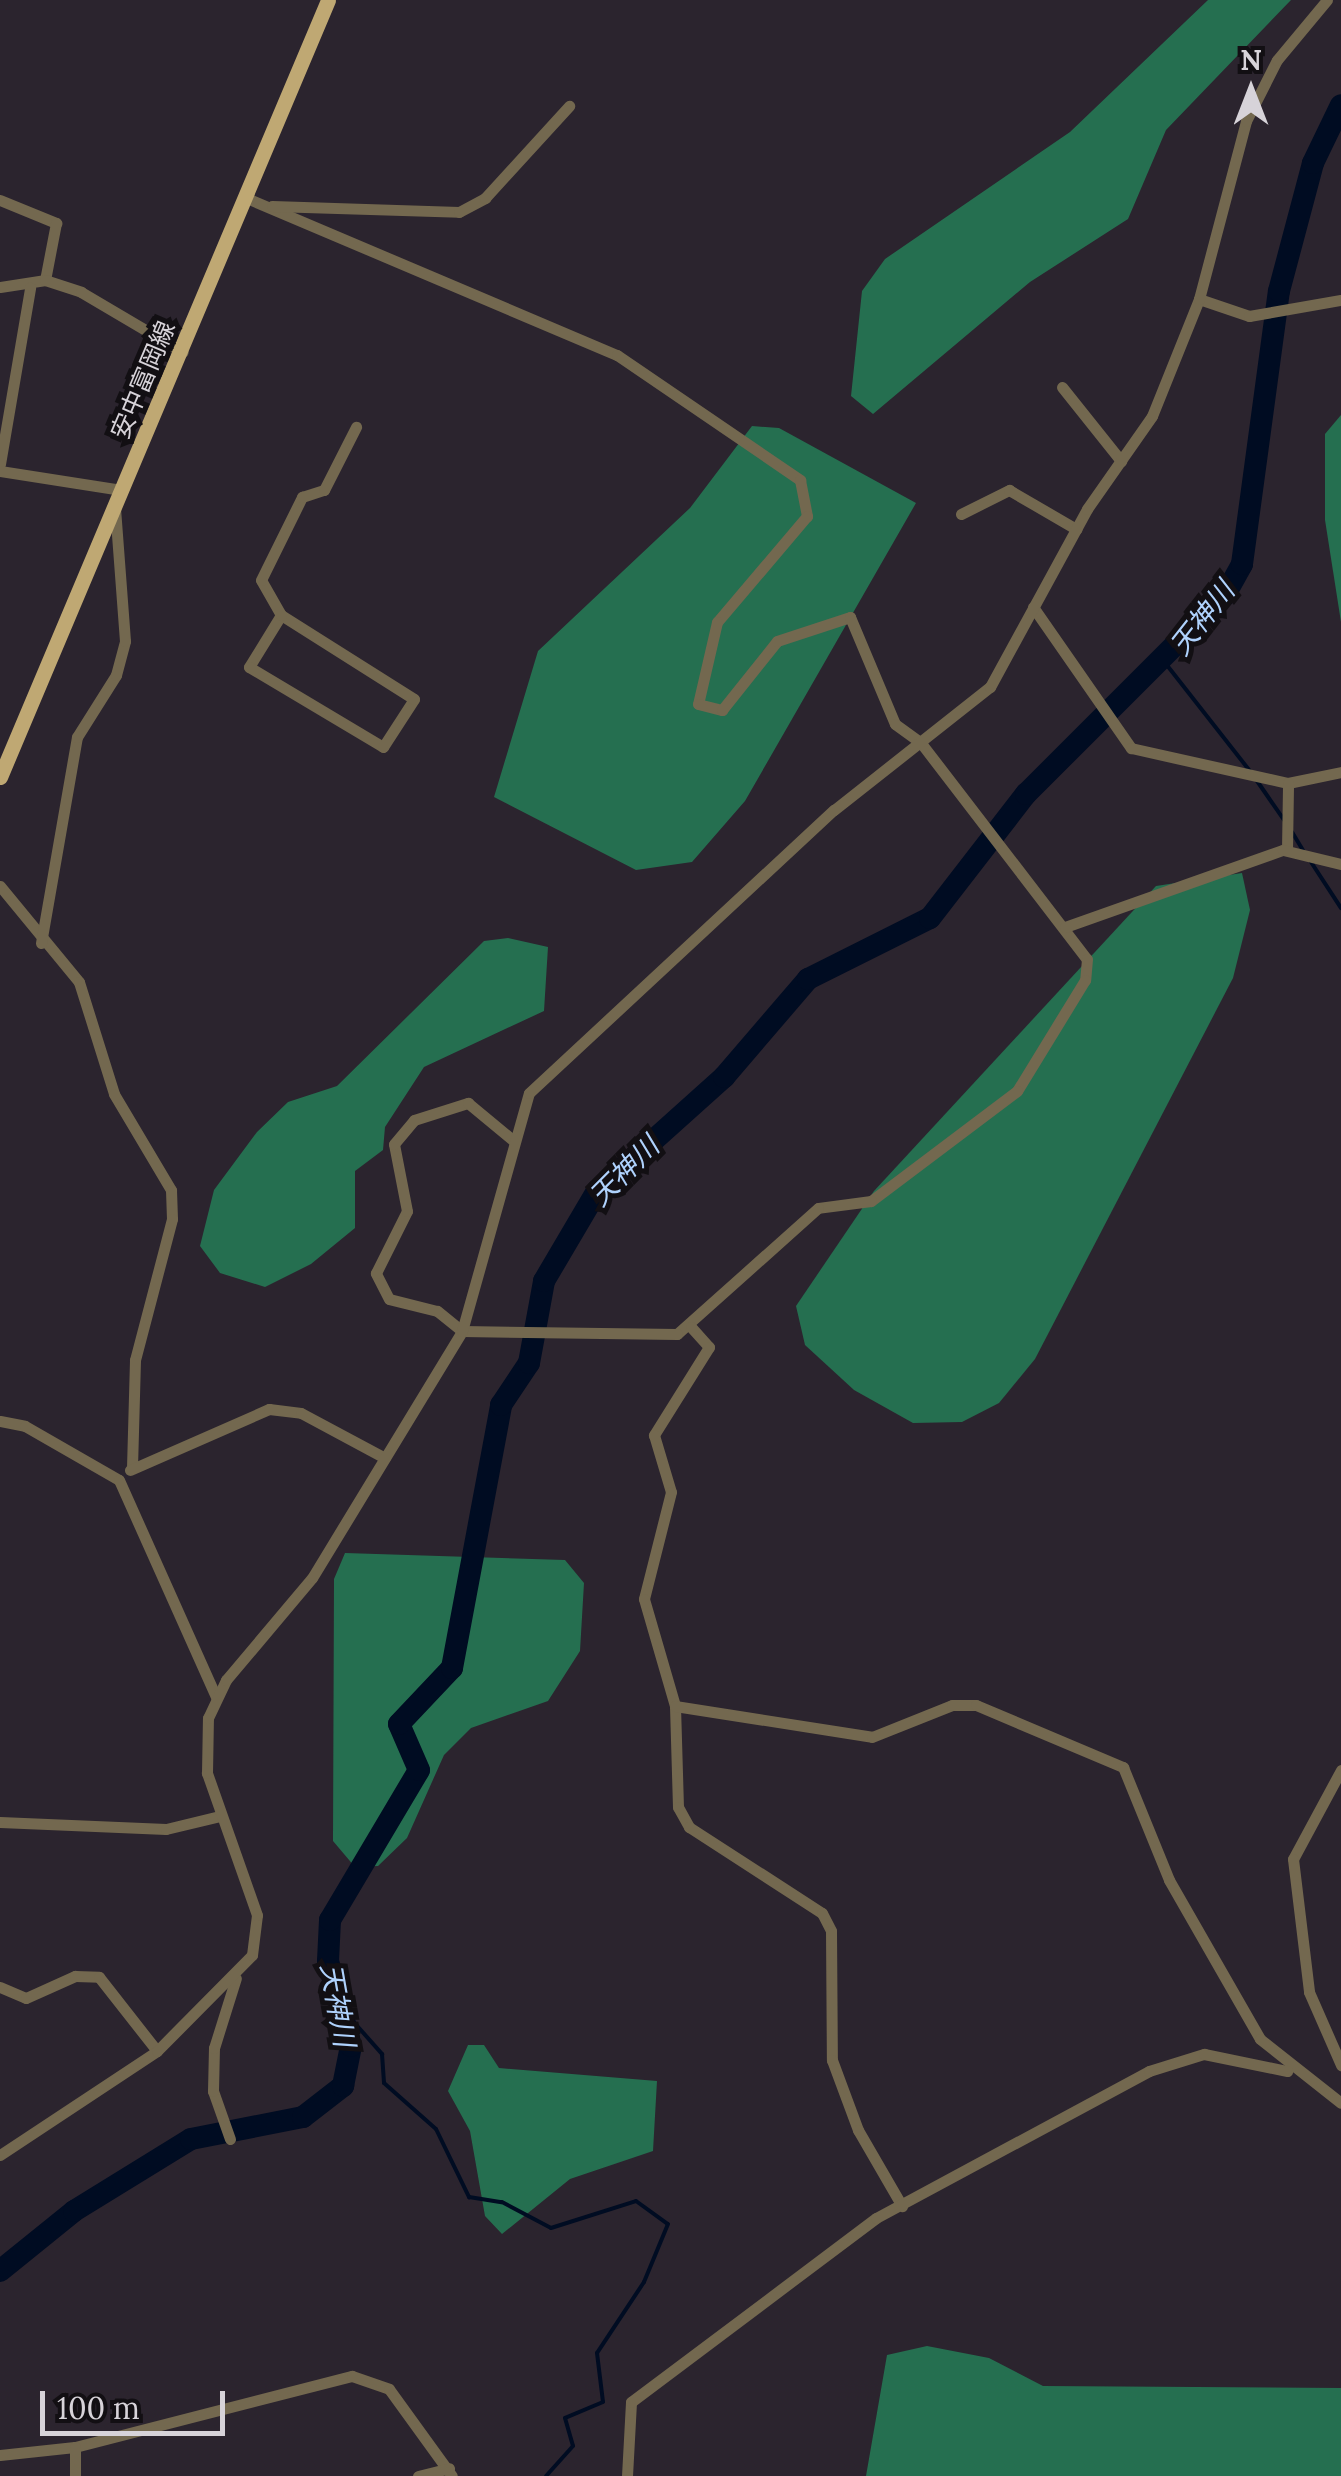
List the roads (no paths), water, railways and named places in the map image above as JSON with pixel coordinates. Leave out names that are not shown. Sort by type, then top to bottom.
[{"type":"main road","name":"安中富岡線","points":[[0,777],[248,199],[328,0]]},
{"type":"street","points":[[230,2138],[224,2123],[214,2048],[236,1978],[256,1946],[257,1915],[220,1816],[204,1754],[216,1698],[312,1578],[462,1331],[529,1093],[564,1054],[990,687],[1076,529],[1152,416],[1199,299],[1261,86],[1328,0]]},
{"type":"street","points":[[268,206],[459,212],[486,198],[539,128],[569,106]]},
{"type":"street","points":[[248,199],[641,367],[800,480],[807,516],[717,622],[698,704],[722,710],[777,640],[850,617],[895,724],[922,744],[1087,959],[1085,980],[1017,1091],[871,1201],[818,1208],[691,1327],[659,1338],[462,1331],[437,1312],[388,1299],[376,1274],[407,1211],[394,1144],[414,1120],[468,1103],[514,1141]]},
{"type":"street","points":[[0,200],[56,223],[44,280],[30,288],[0,287]]},
{"type":"street","points":[[44,280],[182,352]]},
{"type":"street","points":[[30,288],[0,468],[122,490]]},
{"type":"street","points":[[1199,299],[1248,316],[1303,313],[1341,300]]},
{"type":"street","points":[[1062,387],[1121,461]]},
{"type":"street","points":[[281,615],[248,667],[383,747],[414,699],[281,615],[261,580],[302,498],[324,490],[356,427]]},
{"type":"street","points":[[961,514],[1009,490],[1076,529]]},
{"type":"street","points":[[41,943],[77,737],[116,675],[126,640],[115,508]]},
{"type":"street","points":[[1033,607],[1113,728],[1142,752],[1288,783],[1341,772]]},
{"type":"street","points":[[1287,850],[1288,783]]},
{"type":"street","points":[[1065,927],[1287,850],[1341,864]]},
{"type":"street","points":[[0,886],[41,943],[79,982],[114,1094],[170,1190],[172,1219],[134,1360],[132,1468]]},
{"type":"street","points":[[691,1327],[709,1348],[654,1435],[670,1492],[644,1598],[675,1706],[673,1786],[689,1826],[804,1895],[831,1931],[832,2060],[858,2130],[902,2206]]},
{"type":"street","points":[[119,1480],[132,1468],[268,1409],[301,1413],[385,1458]]},
{"type":"street","points":[[0,1421],[25,1426],[119,1480],[216,1698]]},
{"type":"street","points":[[675,1706],[872,1736],[952,1705],[976,1705],[1123,1766],[1170,1880],[1260,2039],[1292,2072],[1340,2101]]},
{"type":"street","points":[[1341,1770],[1293,1859],[1309,1992],[1341,2065]]},
{"type":"street","points":[[0,1822],[166,1829],[220,1816]]},
{"type":"street","points":[[0,1987],[26,1998],[75,1976],[99,1977],[157,2051]]},
{"type":"street","points":[[0,2155],[157,2051],[236,1978]]},
{"type":"street","points":[[626,2476],[631,2402],[902,2206],[1062,2110],[1167,2065],[1204,2054],[1292,2072]]},
{"type":"street","points":[[0,2455],[75,2447],[352,2376],[388,2389],[450,2472],[418,2476]]},
{"type":"street","points":[[74,2476],[75,2447]]},
{"type":"waterway","name":"天神川","points":[[0,2271],[74,2211],[191,2139],[303,2117],[343,2086],[351,2046],[328,1961],[330,1920],[419,1770],[399,1724],[452,1668],[501,1405],[529,1363],[544,1281],[597,1191],[724,1077],[808,979],[930,918],[1026,794],[1225,595],[1242,564],[1279,291],[1313,163],[1341,105]]},
{"type":"waterway","points":[[1166,664],[1250,771]]},
{"type":"waterway","points":[[1255,778],[1284,820]]},
{"type":"waterway","points":[[1292,832],[1303,850]]},
{"type":"waterway","points":[[1311,862],[1341,908]]},
{"type":"waterway","points":[[343,2010],[382,2054],[384,2083],[436,2129],[469,2197],[502,2202],[551,2228],[636,2201],[668,2224],[644,2282],[597,2353],[603,2402],[565,2418],[573,2446],[546,2476]]}]
